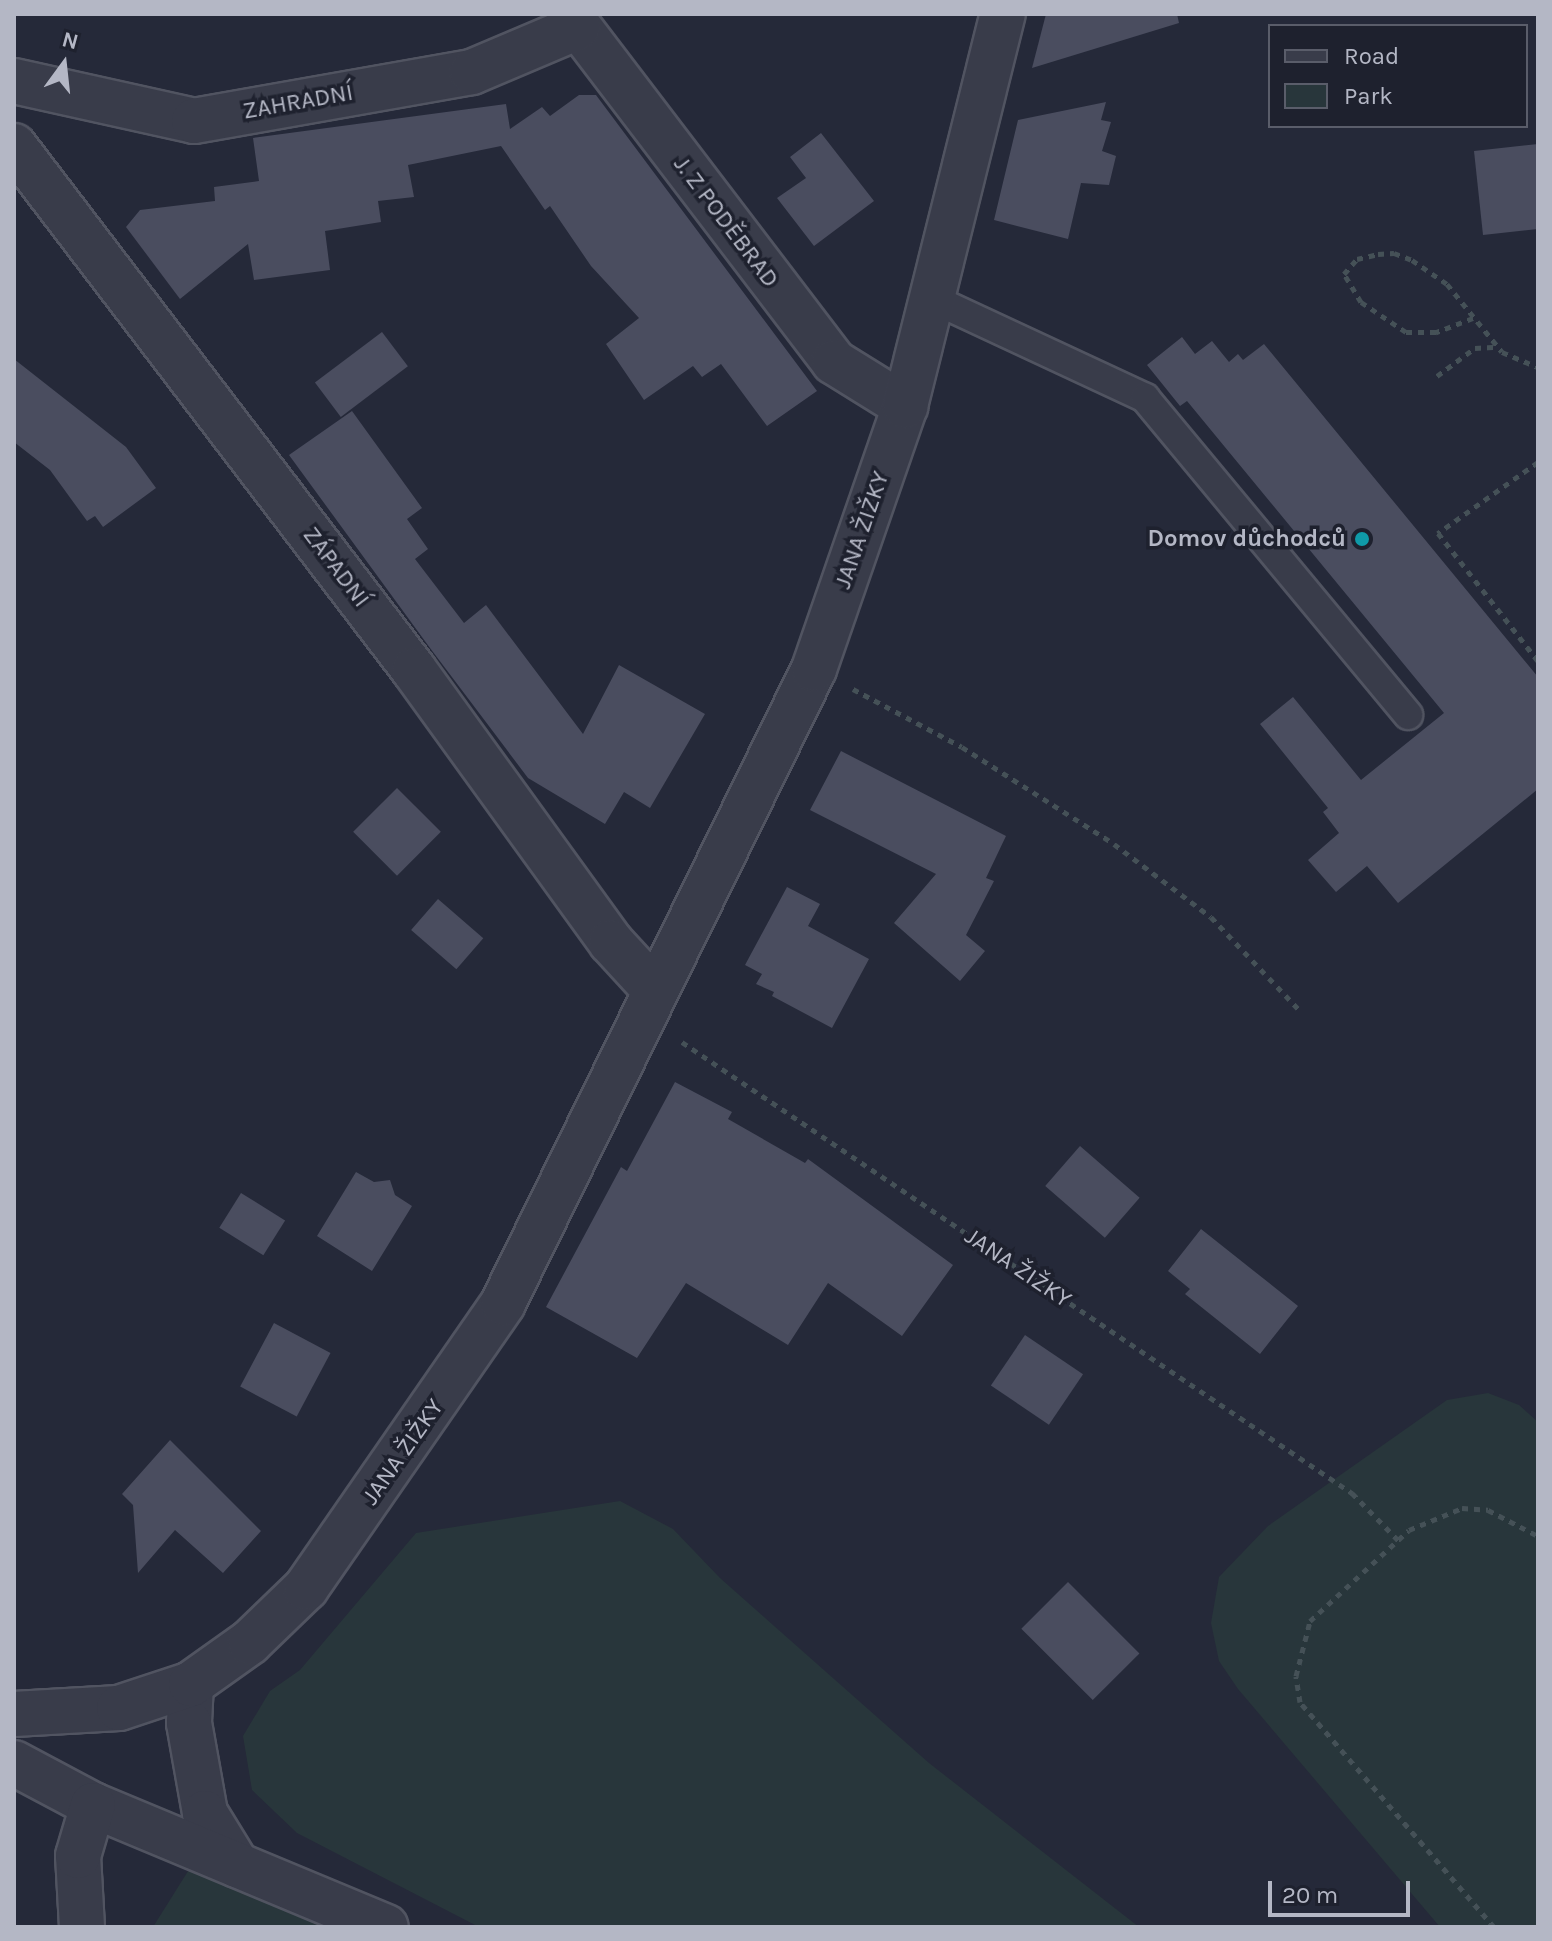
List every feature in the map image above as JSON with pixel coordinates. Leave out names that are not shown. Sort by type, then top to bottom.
[{"type":"street","name":"JANA ŽIŽKY","points":[[14,1714],[119,1708],[191,1684],[250,1642],[306,1588],[434,1409],[503,1303],[814,669],[905,406],[1003,14]]},
{"type":"street","name":"ZAHRADNÍ","points":[[14,81],[194,121],[472,72],[573,21]]},
{"type":"street","name":"J. Z PODĚBRAD","points":[[573,21],[834,362],[905,406]]},
{"type":"street","name":"ZÁPADNÍ","points":[[14,146],[414,670],[611,942],[650,1003]]},
{"type":"street","points":[[191,1684],[189,1723],[205,1813],[237,1865]]},
{"type":"street","points":[[14,1763],[93,1805],[386,1927]]},
{"type":"street","points":[[82,1927],[78,1856],[93,1805]]},
{"type":"lane","points":[[933,299],[1145,398],[1408,715]]},
{"type":"path","points":[[1473,318],[1436,332],[1406,332],[1361,302],[1344,274],[1357,259],[1394,253],[1429,268],[1473,318],[1498,347],[1538,367]]},
{"type":"path","points":[[1437,376],[1475,348],[1498,347]]},
{"type":"path","points":[[1538,462],[1438,533],[1538,661]]},
{"type":"path","points":[[814,669],[962,747],[1114,844],[1211,917],[1301,1012]]},
{"type":"path","name":"JANA ŽIŽKY","points":[[650,1003],[1352,1493],[1398,1540]]},
{"type":"path","points":[[1494,1927],[1300,1702],[1299,1648],[1310,1621],[1398,1540],[1462,1508],[1488,1510],[1538,1536]]},
{"type":"green space","points":[[1488,1393],[1519,1405],[1538,1422],[1538,1927],[1440,1927],[1238,1689],[1219,1661],[1211,1623],[1219,1577],[1268,1526],[1447,1400]]},
{"type":"green space","points":[[620,1501],[673,1529],[720,1578],[929,1763],[1139,1927],[479,1927],[297,1833],[252,1790],[243,1736],[270,1691],[300,1670],[416,1533]]},
{"type":"green space","points":[[195,1860],[338,1927],[153,1927]]},
{"type":"building","points":[[1046,14],[1177,14],[1179,23],[1032,68]]},
{"type":"building","points":[[579,95],[596,95],[817,391],[767,426],[721,364],[702,377],[693,366],[644,400],[606,344],[639,318],[591,266],[550,206],[545,210],[501,146],[408,165],[414,197],[378,201],[381,222],[325,231],[330,270],[254,280],[248,244],[180,299],[126,227],[140,210],[215,201],[214,187],[259,181],[253,138],[506,104],[510,129],[542,107],[550,116]]},
{"type":"building","points":[[1106,102],[1101,120],[1111,122],[1102,151],[1116,156],[1109,185],[1081,183],[1068,239],[994,220],[1018,120]]},
{"type":"building","points":[[821,133],[874,201],[814,246],[777,198],[806,178],[790,157]]},
{"type":"building","points":[[1538,144],[1538,229],[1483,235],[1474,151]]},
{"type":"building","points":[[382,332],[408,366],[341,417],[315,383]]},
{"type":"building","name":"Domov důchodců","points":[[1182,337],[1195,354],[1212,341],[1229,362],[1238,354],[1243,360],[1264,344],[1538,677],[1538,789],[1398,903],[1367,866],[1336,892],[1308,860],[1339,833],[1323,812],[1328,808],[1260,724],[1293,697],[1361,780],[1444,713],[1187,401],[1180,406],[1147,365]]},
{"type":"building","points":[[14,359],[126,447],[156,488],[103,527],[95,516],[87,521],[50,470],[14,442]]},
{"type":"building","points":[[352,411],[422,508],[407,519],[428,549],[415,559],[464,623],[486,605],[583,734],[619,665],[705,714],[650,808],[624,792],[605,824],[528,778],[430,648],[289,455]]},
{"type":"building","points":[[841,751],[1006,836],[986,878],[994,881],[966,935],[985,951],[960,981],[894,923],[936,874],[810,810]]},
{"type":"building","points":[[397,788],[441,832],[397,876],[353,832]]},
{"type":"building","points":[[787,887],[820,904],[808,926],[869,959],[832,1028],[772,996],[774,992],[756,984],[762,974],[745,965]]},
{"type":"building","points":[[438,899],[483,938],[456,969],[411,930]]},
{"type":"building","points":[[675,1082],[732,1112],[728,1119],[805,1163],[808,1159],[953,1265],[902,1336],[828,1283],[788,1345],[686,1283],[637,1358],[546,1307],[621,1167],[627,1171]]},
{"type":"building","points":[[1080,1146],[1140,1198],[1105,1238],[1045,1186]]},
{"type":"building","points":[[356,1172],[374,1182],[390,1180],[395,1195],[412,1206],[372,1271],[317,1236]]},
{"type":"building","points":[[241,1193],[285,1221],[263,1255],[219,1228]]},
{"type":"building","points":[[1201,1229],[1298,1306],[1260,1354],[1185,1294],[1190,1289],[1168,1271]]},
{"type":"building","points":[[274,1323],[331,1353],[297,1417],[240,1387]]},
{"type":"building","points":[[1025,1335],[1083,1374],[1049,1425],[991,1386]]},
{"type":"building","points":[[170,1440],[261,1531],[223,1573],[175,1530],[138,1573],[133,1505],[122,1494]]},
{"type":"building","points":[[1068,1582],[1139,1653],[1093,1700],[1021,1629]]},
{"type":"place","name":"Domov důchodců","points":[[1362,539]]}]
